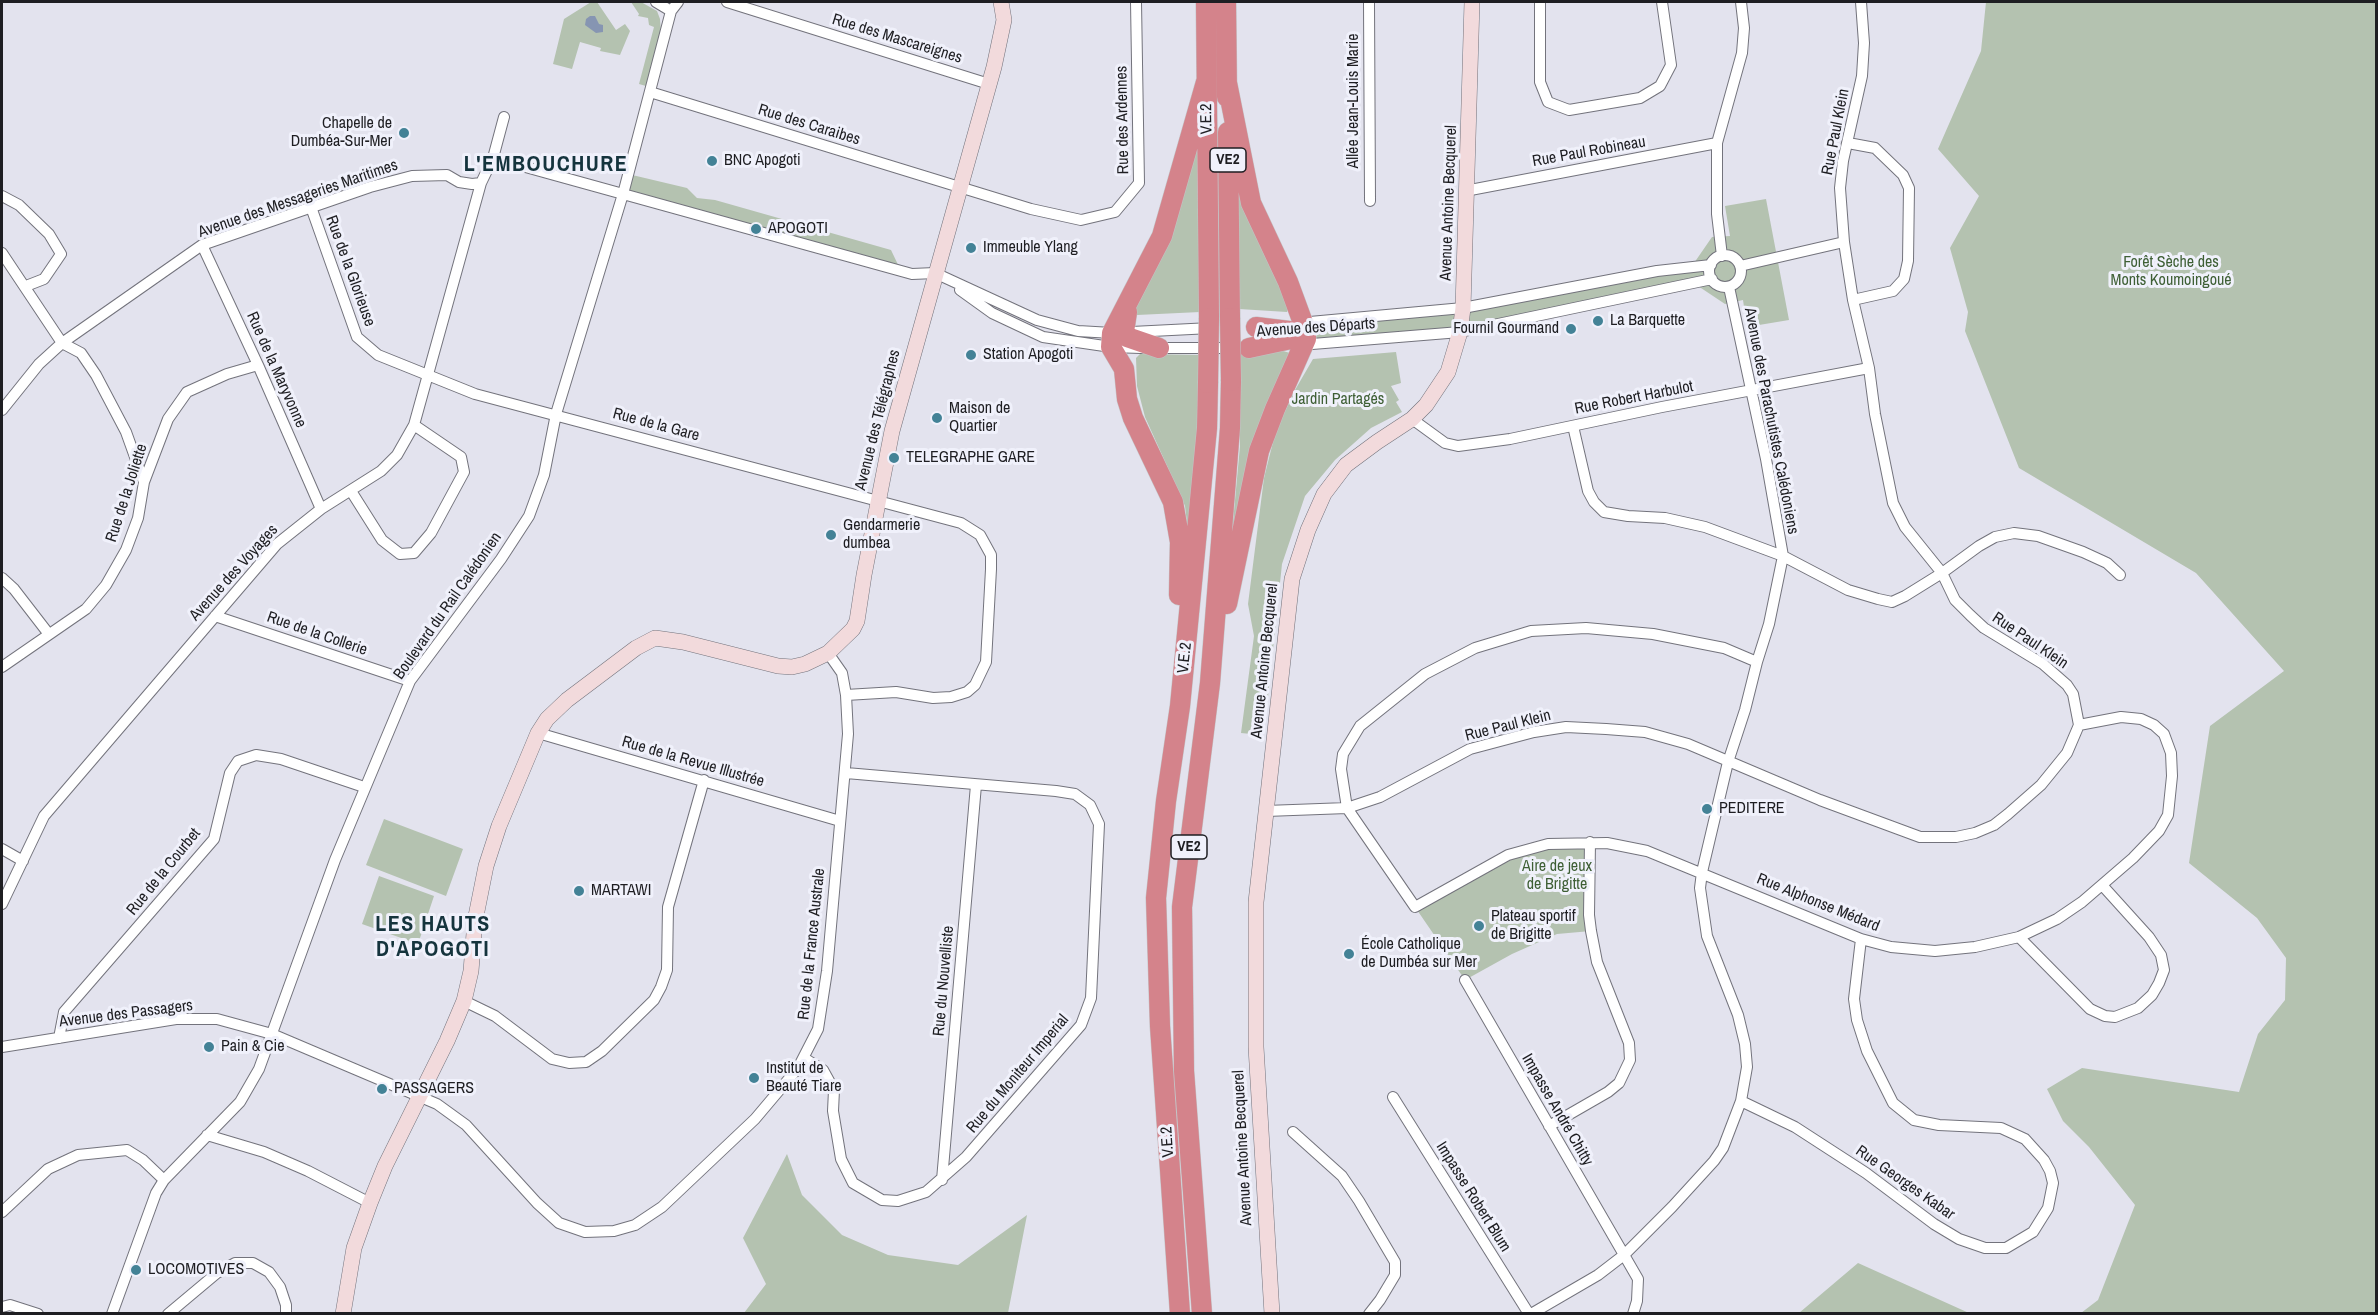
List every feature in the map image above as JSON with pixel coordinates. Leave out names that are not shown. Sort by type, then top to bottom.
[{"type":"highway","name":"V.E.2","points":[[1180,1314],[1160,1026],[1156,898],[1166,801],[1180,706],[1207,428],[1209,318],[1206,2]]},
{"type":"highway","name":"V.E.2","points":[[1202,1314],[1185,1071],[1182,907],[1210,683],[1230,428],[1226,2]]},
{"type":"highway","points":[[1180,706],[1178,679],[1180,542],[1173,502],[1133,418],[1127,399],[1127,378],[1121,340],[1121,312],[1129,303],[1162,236],[1206,82]]},
{"type":"highway","points":[[1210,683],[1259,451],[1301,334],[1288,282],[1251,203],[1227,83]]},
{"type":"highway","points":[[1256,327],[1281,329],[1301,334]]},
{"type":"highway","points":[[1249,348],[1282,342],[1301,334]]},
{"type":"highway","points":[[1121,340],[1157,339]]},
{"type":"street","points":[[656,2],[671,11],[678,2]]},
{"type":"street","name":"Rue des Mascareignes","points":[[727,2],[989,84]]},
{"type":"street","name":"Avenue des Télégraphes","points":[[342,1314],[354,1248],[370,1203],[385,1166],[464,1001],[471,971],[475,921],[486,866],[499,826],[538,733],[547,719],[567,700],[636,648],[655,638],[683,642],[778,666],[792,667],[806,664],[828,652],[847,638],[857,621],[877,501],[892,431],[989,84],[1004,20],[1001,2]]},
{"type":"street","name":"Rue des Ardennes","points":[[959,187],[1041,212],[1081,220],[1115,212],[1139,183],[1136,2]]},
{"type":"street","name":"Allée Jean-Louis Marie","points":[[1369,2],[1370,201]]},
{"type":"street","name":"Avenue Antoine Becquerel","points":[[1272,1314],[1256,1047],[1256,902],[1292,579],[1308,531],[1324,494],[1346,465],[1412,419],[1426,405],[1448,372],[1460,332],[1463,308],[1472,2]]},
{"type":"street","points":[[1540,2],[1540,82],[1548,102],[1569,110],[1640,98],[1660,86],[1671,65],[1662,2]]},
{"type":"street","points":[[1722,256],[1717,214],[1717,143],[1742,53],[1744,28],[1741,2]]},
{"type":"street","name":"Rue Paul Klein","points":[[1266,811],[1347,808],[1380,797],[1470,749],[1524,734],[1566,728],[1645,732],[1688,744],[1728,762],[1920,837],[1956,837],[1975,833],[1994,825],[2026,799],[2067,753],[2079,725],[2073,694],[2067,685],[2043,664],[1984,628],[1955,600],[1942,573],[1905,527],[1893,503],[1875,414],[1869,368],[1853,300],[1844,242],[1840,188],[1843,161],[1862,76],[1864,43],[1861,2]]},
{"type":"street","name":"Boulevard du Rail Calédonien","points":[[112,1314],[156,1192],[164,1180],[240,1102],[259,1069],[335,860],[410,681],[501,559],[529,516],[544,475],[556,414],[623,194],[671,11]]},
{"type":"street","name":"Rue des Caraibes","points":[[650,92],[959,187]]},
{"type":"street","name":"Avenue des Voyages","points":[[2,904],[45,816],[277,544],[321,509],[381,471],[397,455],[414,425],[481,183],[493,158],[504,117]]},
{"type":"street","name":"Rue Paul Robineau","points":[[1466,190],[1717,143]]},
{"type":"street","points":[[1848,143],[1875,148],[1904,175],[1910,188],[1908,261],[1904,279],[1893,291],[1853,300]]},
{"type":"street","points":[[493,158],[912,274],[935,273],[1037,320],[1121,340]]},
{"type":"street","name":"Avenue des Messageries Maritimes","points":[[2,410],[39,364],[62,343],[202,245],[370,187],[412,176],[447,174],[459,182],[481,183]]},
{"type":"street","points":[[2,196],[19,205],[49,234],[61,254],[44,279],[26,286]]},
{"type":"street","name":"Rue de la Glorieuse","points":[[311,207],[357,338],[378,355],[427,375]]},
{"type":"street","points":[[1740,266],[1844,242]]},
{"type":"street","name":"Rue de la Maryvonne","points":[[202,245],[321,509]]},
{"type":"street","points":[[2,253],[62,343],[81,353],[96,375],[126,432],[144,482]]},
{"type":"street","points":[[1722,256],[1731,257],[1740,266],[1740,277],[1734,285],[1729,287],[1719,286],[1712,279],[1711,265],[1722,256]]},
{"type":"street","name":"Avenue des Départs","points":[[1301,334],[1463,308],[1657,271],[1711,265]]},
{"type":"street","name":"Avenue des Départs","points":[[1301,334],[1460,332],[1712,279]]},
{"type":"street","name":"Avenue des Parachutistes Calédoniens","points":[[1530,1314],[1598,1275],[1624,1255],[1714,1161],[1723,1148],[1741,1101],[1747,1067],[1745,1044],[1738,1015],[1707,936],[1700,888],[1728,762],[1769,624],[1783,556],[1766,459],[1729,287]]},
{"type":"street","name":"Avenue des Départs","points":[[1157,339],[1256,327]]},
{"type":"street","name":"Avenue des Départs","points":[[1157,339],[1249,348]]},
{"type":"street","name":"Rue de la Joliette","points":[[2,667],[48,633],[86,609],[106,585],[126,550],[138,518],[144,482],[168,419],[187,392],[227,374],[258,365]]},
{"type":"street","name":"Rue Robert Harbulot","points":[[1412,419],[1445,443],[1458,446],[1869,368]]},
{"type":"street","name":"Rue de la Gare","points":[[427,375],[476,394],[961,523],[980,535],[991,555],[986,662],[975,685],[967,692],[951,697],[933,698],[896,692],[846,695]]},
{"type":"street","points":[[351,490],[382,540],[400,554],[414,553],[431,533],[464,472],[461,457],[414,425]]},
{"type":"street","points":[[1573,426],[1588,491],[1594,502],[1604,512],[1665,518],[1706,527],[1783,556],[1848,590],[1892,602],[1942,573],[1979,546],[1995,537],[2014,533],[2038,536],[2083,552],[2108,563],[2120,575]]},
{"type":"street","points":[[2,578],[14,589],[48,633]]},
{"type":"street","name":"Rue de la Collerie","points":[[215,616],[410,681]]},
{"type":"street","points":[[1347,808],[1341,769],[1343,754],[1360,726],[1425,674],[1475,648],[1531,631],[1586,628],[1653,634],[1724,648],[1757,662]]},
{"type":"street","name":"Rue de la France Australe","points":[[420,1097],[437,1104],[466,1125],[537,1203],[559,1223],[585,1232],[614,1231],[635,1225],[662,1207],[755,1119],[804,1058],[818,1029],[825,987],[848,734],[846,695],[842,673],[828,652]]},
{"type":"street","name":"Rue Alphonse Médard","points":[[1347,808],[1415,908],[1508,855],[1548,844],[1607,843],[1647,851],[1861,939],[1891,947],[1935,951],[1975,947],[2019,937],[2057,920],[2102,885],[2159,831],[2169,815],[2171,753],[2164,734],[2154,725],[2140,719],[2121,717],[2079,725]]},
{"type":"street","name":"Rue de la Revue Illustrée","points":[[538,733],[840,821]]},
{"type":"street","name":"Rue de la Courbet","points":[[59,1038],[64,1012],[214,839],[230,773],[238,761],[256,755],[280,759],[364,787]]},
{"type":"street","name":"Rue du Moniteur Imperial","points":[[804,1058],[824,1071],[834,1089],[833,1112],[841,1159],[853,1183],[882,1200],[898,1201],[926,1192],[966,1157],[1081,1025],[1091,998],[1099,824],[1090,805],[1075,794],[846,773]]},
{"type":"street","points":[[464,1001],[495,1016],[552,1059],[569,1063],[585,1062],[602,1051],[654,1000],[661,987],[667,970],[668,907],[704,780]]},
{"type":"street","name":"Rue du Nouvelliste","points":[[942,1180],[976,784]]},
{"type":"street","points":[[1550,1126],[1608,1092],[1619,1083],[1630,1060],[1629,1043],[1597,962],[1591,931],[1589,915],[1590,842]]},
{"type":"street","points":[[2,849],[23,861]]},
{"type":"street","points":[[2019,937],[2090,1009],[2115,1017],[2138,1008],[2152,995],[2164,970],[2161,955],[2102,885]]},
{"type":"street","name":"Rue Georges Kabar","points":[[1741,1101],[1795,1127],[1866,1173],[1934,1224],[1959,1239],[1985,1248],[2006,1248],[2033,1232],[2048,1208],[2053,1183],[2044,1160],[2025,1139],[2001,1128],[1939,1125],[1914,1120],[1893,1103],[1866,1051],[1857,1020],[1854,999],[1861,939]]},
{"type":"street","name":"Impasse André Chitty","points":[[1465,980],[1638,1279],[1637,1301],[1633,1314]]},
{"type":"street","name":"Avenue des Passagers","points":[[2,1047],[176,1019],[218,1019],[272,1034],[420,1097]]},
{"type":"street","name":"Impasse Robert Blum","points":[[1393,1098],[1530,1314]]},
{"type":"street","points":[[1293,1132],[1342,1176],[1395,1262],[1395,1275],[1369,1314]]},
{"type":"street","points":[[207,1135],[264,1152],[308,1171],[370,1203]]},
{"type":"street","points":[[2,1212],[48,1169],[78,1155],[127,1150],[143,1160],[164,1180]]},
{"type":"street","points":[[168,1314],[217,1273],[235,1263],[253,1263],[269,1272],[280,1287],[286,1305],[286,1314]]},
{"type":"street","points":[[2,1307],[10,1305],[38,1314]]},
{"type":"green space","points":[[591,2],[597,2],[616,30],[625,24],[630,31],[620,55],[600,51],[601,48],[580,42],[572,69],[553,64],[564,19]]},
{"type":"green space","points":[[631,2],[641,2],[657,11],[660,19],[661,32],[646,86],[639,84],[654,27],[649,25],[648,18],[638,16]]},
{"type":"green space","name":"Forêt Sèche des Monts Koumoingoué","points":[[1986,2],[2376,2],[2376,1313],[2081,1313],[2098,1300],[2135,1205],[2089,1147],[2063,1121],[2047,1089],[2082,1068],[2239,1092],[2258,1034],[2285,1000],[2286,958],[2257,918],[2189,863],[2210,726],[2284,671],[2196,573],[2019,468],[1965,331],[1968,312],[1950,248],[1979,196],[1938,149],[1981,51]]},
{"type":"green space","points":[[1197,147],[1200,312],[1137,315],[1133,310]]},
{"type":"green space","points":[[628,174],[687,188],[697,198],[715,200],[891,250],[901,271],[623,194]]},
{"type":"green space","points":[[1238,182],[1289,307],[1287,312],[1239,309]]},
{"type":"green space","points":[[1766,199],[1789,320],[1747,327],[1743,300],[1725,304],[1698,286],[1529,319],[1303,345],[1303,323],[1463,308],[1692,266],[1712,237],[1730,236],[1725,206]]},
{"type":"green space","points":[[1283,351],[1290,353],[1233,549],[1233,522],[1240,446],[1239,354]]},
{"type":"green space","name":"Jardin Partagés","points":[[1396,352],[1401,383],[1391,386],[1399,400],[1396,402],[1402,412],[1371,428],[1335,460],[1305,496],[1282,564],[1267,706],[1264,707],[1261,735],[1241,733],[1254,636],[1248,604],[1264,478],[1276,430],[1313,359]]},
{"type":"green space","points":[[1140,354],[1203,355],[1189,540],[1185,506],[1145,417],[1137,386],[1136,358]]},
{"type":"green space","points":[[384,819],[463,849],[446,896],[366,865]]},
{"type":"green space","name":"Aire de jeux de Brigitte","points":[[1590,842],[1591,931],[1557,934],[1512,954],[1465,980],[1415,907],[1508,855]]},
{"type":"green space","points":[[379,876],[434,896],[418,944],[362,924]]},
{"type":"green space","points":[[787,1154],[802,1195],[842,1235],[888,1255],[958,1265],[1027,1215],[1008,1313],[744,1313],[766,1284],[743,1238]]},
{"type":"green space","points":[[1858,1263],[1969,1313],[1799,1313]]},
{"type":"water","points":[[595,16],[599,24],[603,25],[603,32],[596,33],[585,25],[586,19]]},
{"type":"place","name":"Chapelle de Dumbéa-Sur-Mer","points":[[404,133]]},
{"type":"place","name":"BNC Apogoti","points":[[712,161]]},
{"type":"place","name":"APOGOTI","points":[[756,229]]},
{"type":"place","name":"Immeuble Ylang","points":[[971,248]]},
{"type":"place","name":"La Barquette","points":[[1598,321]]},
{"type":"place","name":"Fournil Gourmand","points":[[1571,329]]},
{"type":"place","name":"Station Apogoti","points":[[971,355]]},
{"type":"place","name":"Maison de Quartier","points":[[937,418]]},
{"type":"place","name":"TELEGRAPHE GARE","points":[[894,458]]},
{"type":"place","name":"Gendarmerie dumbea","points":[[831,535]]},
{"type":"place","name":"PEDITERE","points":[[1707,809]]},
{"type":"place","name":"MARTAWI","points":[[579,891]]},
{"type":"place","name":"Plateau sportif de Brigitte","points":[[1479,926]]},
{"type":"place","name":"École Catholique de Dumbéa sur Mer","points":[[1349,954]]},
{"type":"place","name":"Pain & Cie","points":[[209,1047]]},
{"type":"place","name":"Institut de Beauté Tiare","points":[[754,1078]]},
{"type":"place","name":"PASSAGERS","points":[[382,1089]]},
{"type":"place","name":"LOCOMOTIVES","points":[[136,1270]]},
{"type":"district","name":"L'EMBOUCHURE","points":[[546,165]]},
{"type":"district","name":"LES HAUTS D'APOGOTI","points":[[433,938]]}]
